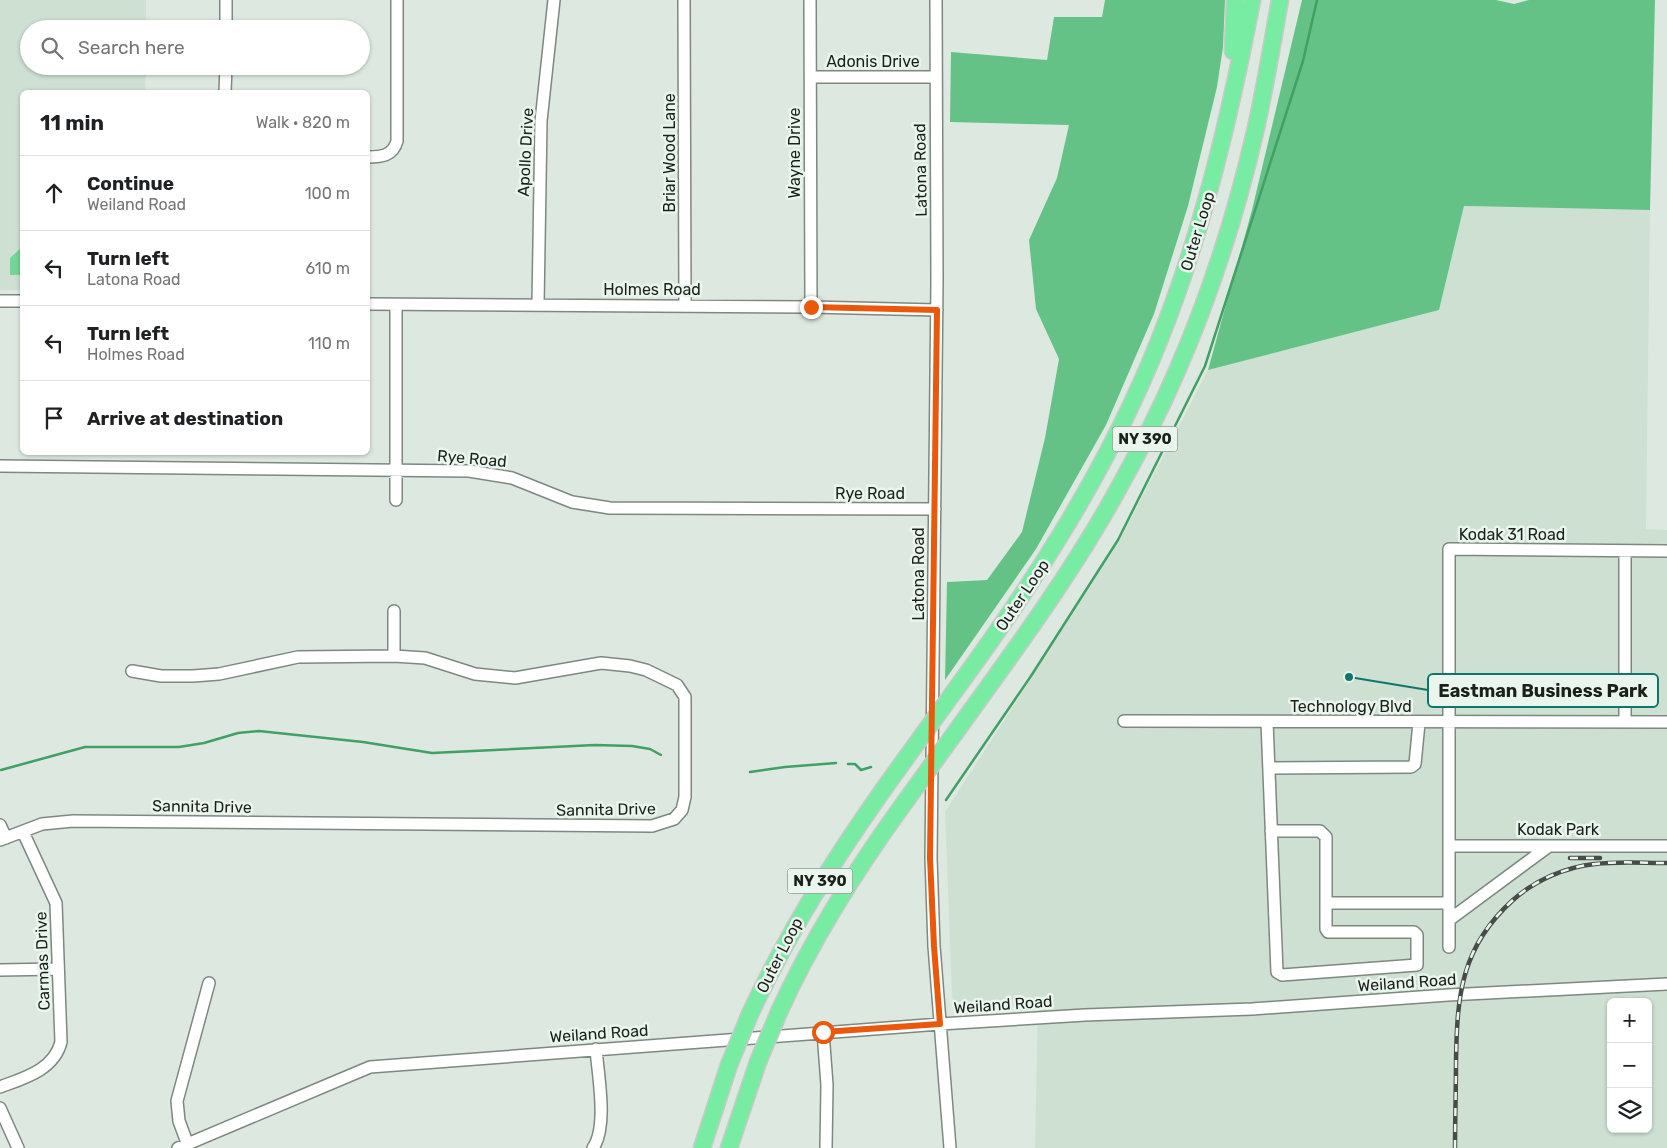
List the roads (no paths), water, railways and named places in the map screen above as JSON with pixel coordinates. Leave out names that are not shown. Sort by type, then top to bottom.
[{"type":"highway","points":[[1210,191],[1232,59],[1235,0]]},
{"type":"highway","name":"Outer Loop","points":[[702,1148],[729,1065],[750,1014],[781,949],[809,899],[848,839],[1047,558],[1111,446],[1161,335],[1188,261],[1210,191],[1237,79],[1252,0]]},
{"type":"highway","name":"Outer Loop","points":[[731,1143],[758,1062],[779,1012],[807,956],[839,900],[905,802],[1072,567],[1124,480],[1156,416],[1191,337],[1229,229],[1257,125],[1281,0]]},
{"type":"street","points":[[226,0],[226,20]]},
{"type":"street","points":[[370,157],[384,156],[391,152],[397,141],[397,0]]},
{"type":"street","name":"Apollo Drive","points":[[538,305],[541,121],[554,0]]},
{"type":"street","name":"Briar Wood Lane","points":[[684,0],[685,306]]},
{"type":"street","name":"Wayne Drive","points":[[810,0],[811,307]]},
{"type":"street","name":"Latona Road","points":[[936,0],[937,310],[930,858],[934,946],[950,1148]]},
{"type":"street","points":[[225,90],[226,75]]},
{"type":"street","name":"Adonis Drive","points":[[810,77],[935,77]]},
{"type":"street","points":[[0,301],[20,301]]},
{"type":"street","name":"Holmes Road","points":[[370,304],[811,307],[937,310]]},
{"type":"street","points":[[396,305],[396,500]]},
{"type":"street","name":"Rye Road","points":[[0,466],[395,470],[491,473],[532,485],[572,502],[610,508],[935,509]]},
{"type":"street","name":"Kodak 31 Road","points":[[1448,948],[1449,549],[1667,551]]},
{"type":"street","points":[[1625,551],[1625,722]]},
{"type":"street","points":[[394,611],[394,656]]},
{"type":"street","name":"Sannita Drive","points":[[23,832],[52,822],[73,821],[652,826],[669,823],[682,810],[685,798],[686,704],[682,691],[670,680],[630,666],[601,663],[524,677],[501,678],[475,674],[431,660],[394,656],[298,657],[234,672],[193,676],[161,676],[132,671]]},
{"type":"street","name":"Technology Blvd","points":[[1124,721],[1667,722]]},
{"type":"street","points":[[1268,722],[1276,972],[1282,974],[1418,965],[1417,936],[1414,932],[1328,932],[1326,928],[1324,834],[1320,831],[1272,831]]},
{"type":"street","points":[[1269,768],[1411,767],[1415,764],[1419,723]]},
{"type":"street","points":[[0,825],[3,839],[23,832]]},
{"type":"street","name":"Carmas Drive","points":[[0,1087],[42,1069],[58,1052],[61,1042],[56,903],[23,832]]},
{"type":"street","name":"Kodak Park","points":[[1449,846],[1667,846]]},
{"type":"street","points":[[1449,920],[1549,846]]},
{"type":"street","points":[[1326,903],[1449,903]]},
{"type":"street","points":[[0,970],[58,969]]},
{"type":"street","points":[[185,1147],[178,1116],[177,1101],[209,983]]},
{"type":"street","name":"Weiland Road","points":[[185,1147],[370,1067],[940,1024],[1086,1015],[1252,1009],[1448,995],[1667,984]]},
{"type":"street","points":[[823,1032],[827,1085],[826,1148]]},
{"type":"street","points":[[593,1148],[600,1134],[601,1120],[596,1049]]},
{"type":"street","points":[[0,1108],[18,1148]]},
{"type":"waterway","points":[[946,800],[1031,676],[1118,540],[1205,366],[1303,61],[1317,0]]},
{"type":"waterway","points":[[1,770],[85,747],[179,747],[204,743],[238,733],[259,731],[363,742],[432,753],[595,745],[632,746],[650,749],[661,755]]},
{"type":"waterway","points":[[750,772],[836,763]]},
{"type":"waterway","points":[[848,764],[855,764],[861,770],[871,767]]},
{"type":"railway","points":[[1570,858],[1600,858]]},
{"type":"railway","points":[[1455,1148],[1458,1015],[1465,973],[1472,954],[1482,936],[1513,900],[1531,886],[1562,871],[1604,863],[1667,863]]},
{"type":"place","name":"Eastman Business Park","points":[[1349,677]]}]
